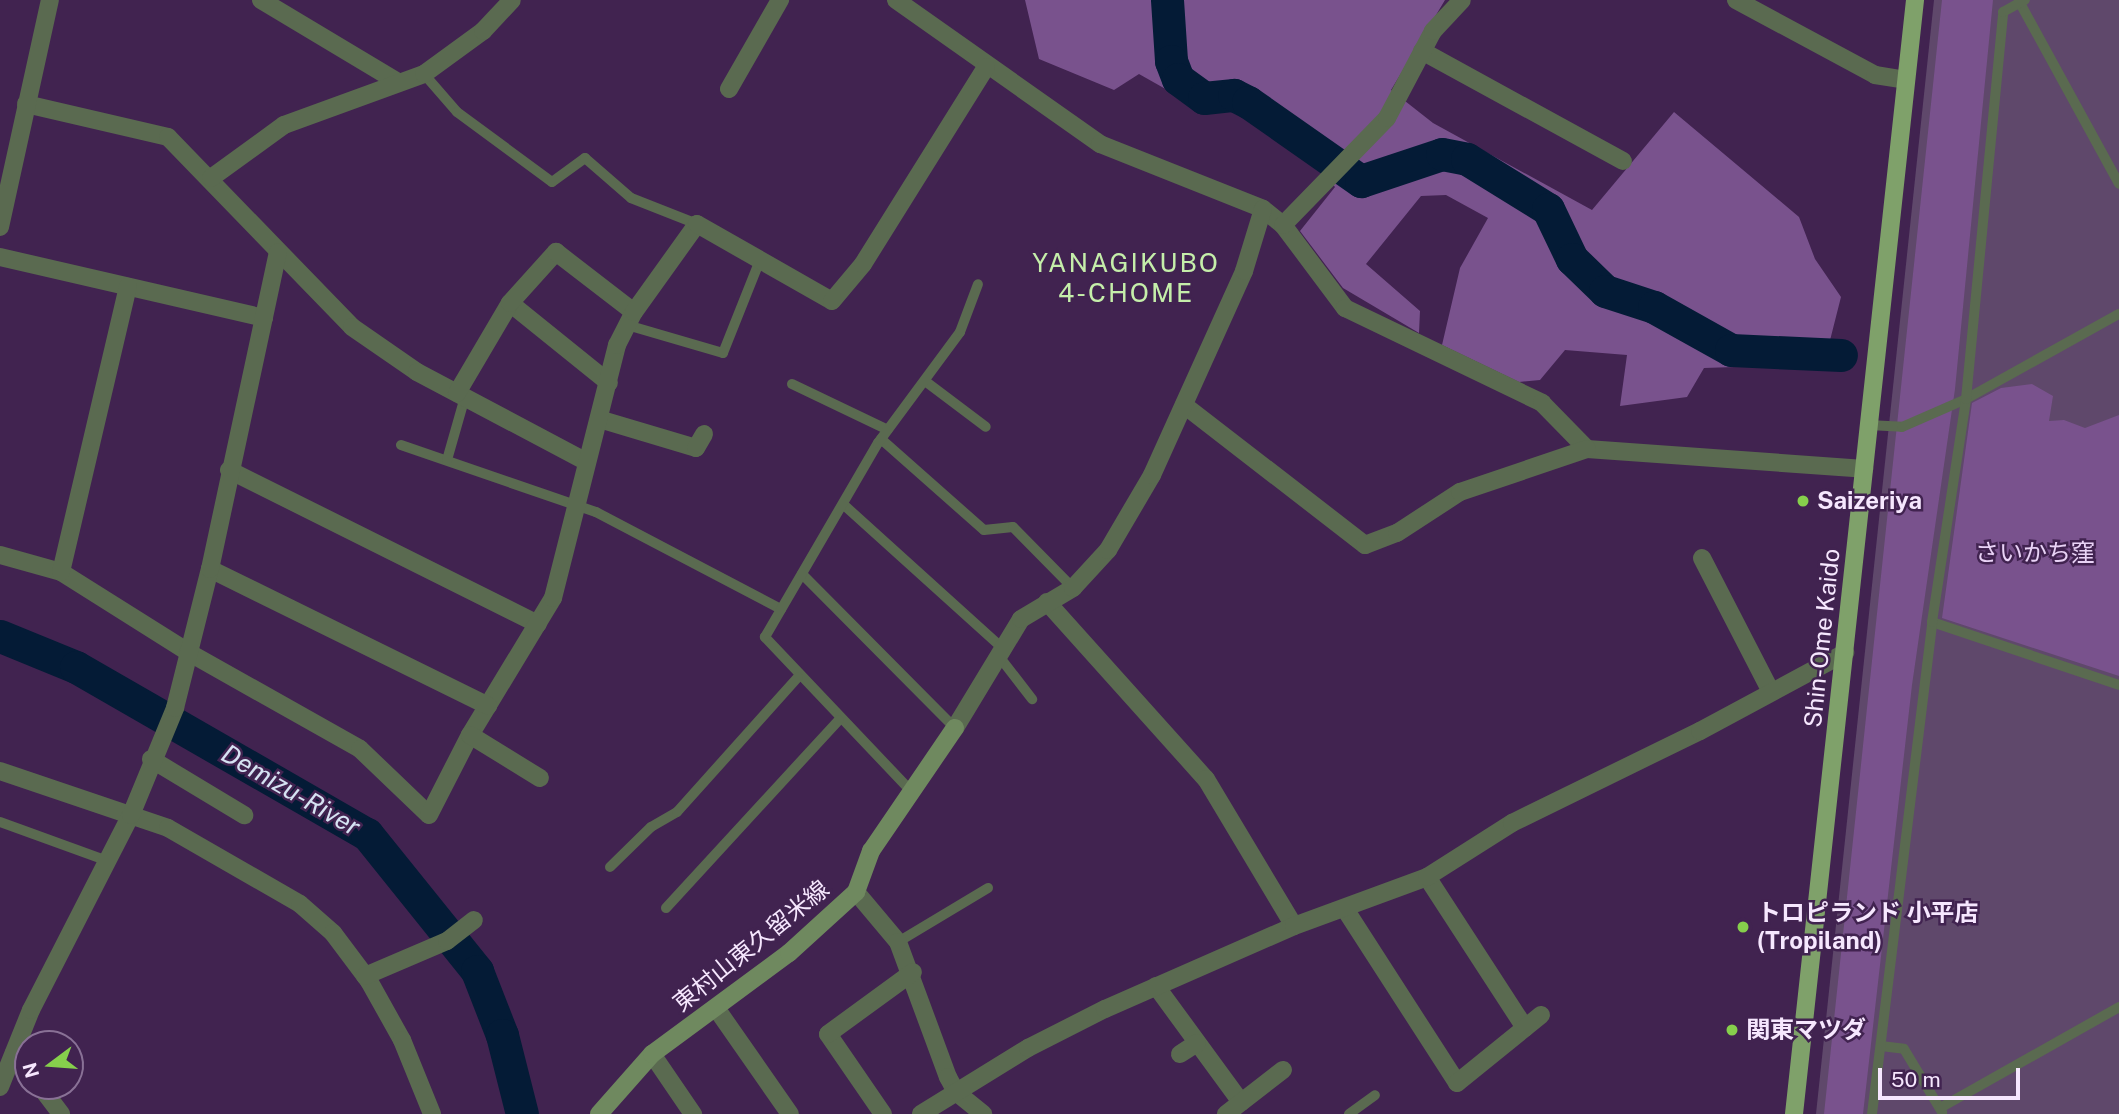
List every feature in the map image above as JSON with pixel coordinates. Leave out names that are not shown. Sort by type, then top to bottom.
[{"type":"main road","name":"Shin-Ome Kaido","points":[[1794,1114],[1915,0]]},
{"type":"main road","name":"東村山東久留米線","points":[[599,1114],[652,1054],[789,953],[856,892],[871,851],[910,790],[955,728]]},
{"type":"street","points":[[0,227],[2,201],[50,0]]},
{"type":"street","points":[[261,0],[398,82]]},
{"type":"street","points":[[211,178],[284,125],[424,74],[483,31],[512,0]]},
{"type":"street","points":[[730,89],[780,0]]},
{"type":"street","points":[[895,0],[986,68],[1100,144],[1263,209],[1283,225],[1345,308],[1542,403],[1587,449]]},
{"type":"street","points":[[1283,225],[1387,118],[1433,31],[1462,0]]},
{"type":"street","points":[[1735,0],[1875,75],[1906,80]]},
{"type":"street","points":[[1422,51],[1623,161]]},
{"type":"street","points":[[0,555],[61,572],[188,652],[360,749],[429,815],[470,735],[553,598],[580,507],[587,462],[608,383],[630,319],[697,223],[832,301],[863,264],[986,68]]},
{"type":"street","points":[[26,104],[168,137],[211,178],[278,252],[352,327],[461,395],[587,462]]},
{"type":"street","points":[[955,728],[999,651],[1021,619],[1047,601],[1073,588],[1108,550],[1152,475],[1184,405],[1244,271],[1263,209]]},
{"type":"street","points":[[26,1030],[106,860],[131,815],[151,759],[175,708],[210,569],[229,470],[278,252]]},
{"type":"street","points":[[461,395],[510,303],[556,252],[630,319]]},
{"type":"street","points":[[0,257],[264,317]]},
{"type":"street","points":[[61,572],[128,288]]},
{"type":"street","points":[[510,303],[608,383]]},
{"type":"street","points":[[1184,405],[1365,545],[1397,533],[1460,492],[1587,449],[1864,469]]},
{"type":"street","points":[[599,419],[696,448],[704,435]]},
{"type":"street","points":[[229,470],[538,624]]},
{"type":"street","points":[[1702,558],[1770,690]]},
{"type":"street","points":[[210,569],[488,706]]},
{"type":"street","points":[[1047,601],[1206,779],[1294,926]]},
{"type":"street","points":[[921,1114],[1028,1048],[1156,986],[1294,926],[1427,877],[1512,823],[1700,731],[1770,690],[1845,653]]},
{"type":"street","points":[[470,735],[540,778]]},
{"type":"street","points":[[151,759],[244,815]]},
{"type":"street","points":[[0,771],[168,828],[300,904],[333,933],[365,976],[402,1040],[432,1114]]},
{"type":"street","points":[[1427,877],[1525,1028]]},
{"type":"street","points":[[856,892],[898,942],[913,972],[957,1092],[983,1114]]},
{"type":"street","points":[[1345,909],[1457,1083],[1541,1015]]},
{"type":"street","points":[[365,976],[447,941],[474,920]]},
{"type":"street","points":[[883,1114],[828,1034],[913,972]]},
{"type":"street","points":[[1156,986],[1241,1102]]},
{"type":"street","points":[[716,1008],[790,1114]]},
{"type":"street","points":[[1180,1054],[1197,1042]]},
{"type":"street","points":[[652,1054],[693,1114]]},
{"type":"street","points":[[0,1087],[14,1055]]},
{"type":"street","points":[[1226,1114],[1283,1070]]},
{"type":"lane","points":[[1872,1114],[1932,622],[1966,399],[2004,0]]},
{"type":"lane","points":[[2003,12],[2022,1],[2119,184]]},
{"type":"lane","points":[[424,74],[457,112],[552,182],[584,158],[631,198],[697,223]]},
{"type":"lane","points":[[630,319],[723,353],[760,260]]},
{"type":"lane","points":[[910,790],[798,677],[765,637],[884,435],[960,332],[978,284]]},
{"type":"lane","points":[[1869,425],[1902,428],[1966,399],[2119,314]]},
{"type":"lane","points":[[925,381],[986,427]]},
{"type":"lane","points":[[792,384],[884,435],[984,530],[1013,527],[1073,588]]},
{"type":"lane","points":[[447,460],[461,395]]},
{"type":"lane","points":[[401,445],[580,507],[782,609]]},
{"type":"lane","points":[[844,505],[999,651],[1032,699]]},
{"type":"lane","points":[[802,574],[955,728]]},
{"type":"lane","points":[[1932,622],[2119,685]]},
{"type":"lane","points":[[610,867],[651,827],[677,812],[798,677]]},
{"type":"lane","points":[[666,908],[839,720]]},
{"type":"lane","points":[[0,822],[106,860]]},
{"type":"lane","points":[[898,942],[988,887]]},
{"type":"lane","points":[[1881,1046],[1904,1049],[1942,1111],[2119,1007]]},
{"type":"lane","points":[[1349,1114],[1375,1095]]},
{"type":"green space","points":[[1025,0],[1445,0],[1391,90],[1433,123],[1592,210],[1674,112],[1799,217],[1815,259],[1841,297],[1824,364],[1704,368],[1687,397],[1620,406],[1627,355],[1565,350],[1540,380],[1519,382],[1442,345],[1460,268],[1488,218],[1446,195],[1421,196],[1366,264],[1420,311],[1419,333],[1343,288],[1300,231],[1335,187],[1323,172],[1234,105],[1185,100],[1139,74],[1114,90],[1039,59]]},
{"type":"green space","points":[[1934,0],[2119,0],[2119,1114],[1816,1114]]},
{"type":"green space","points":[[1942,0],[1993,0],[1955,389],[1912,685],[1863,1114],[1824,1114]]},
{"type":"green space","name":"さいかち窪","points":[[2032,384],[2053,396],[2049,421],[2064,420],[2085,428],[2119,415],[2119,676],[1942,618],[1972,403],[2001,388]]},
{"type":"waterway","points":[[1167,0],[1171,61],[1178,79],[1204,98],[1234,95],[1248,102],[1361,181],[1442,154],[1467,159],[1548,209],[1572,259],[1605,291],[1654,307],[1731,350],[1841,355]]},
{"type":"waterway","name":"Demizu-River","points":[[0,636],[76,667],[367,834],[477,971],[502,1035],[522,1114]]},
{"type":"place","name":"Saizeriya","points":[[1803,501]]},
{"type":"place","name":"トロピランド 小平店 (Tropiland)","points":[[1743,927]]},
{"type":"place","name":"関東マツダ","points":[[1732,1030]]},
{"type":"district","name":"YANAGIKUBO 4-CHOME","points":[[1126,278]]}]
